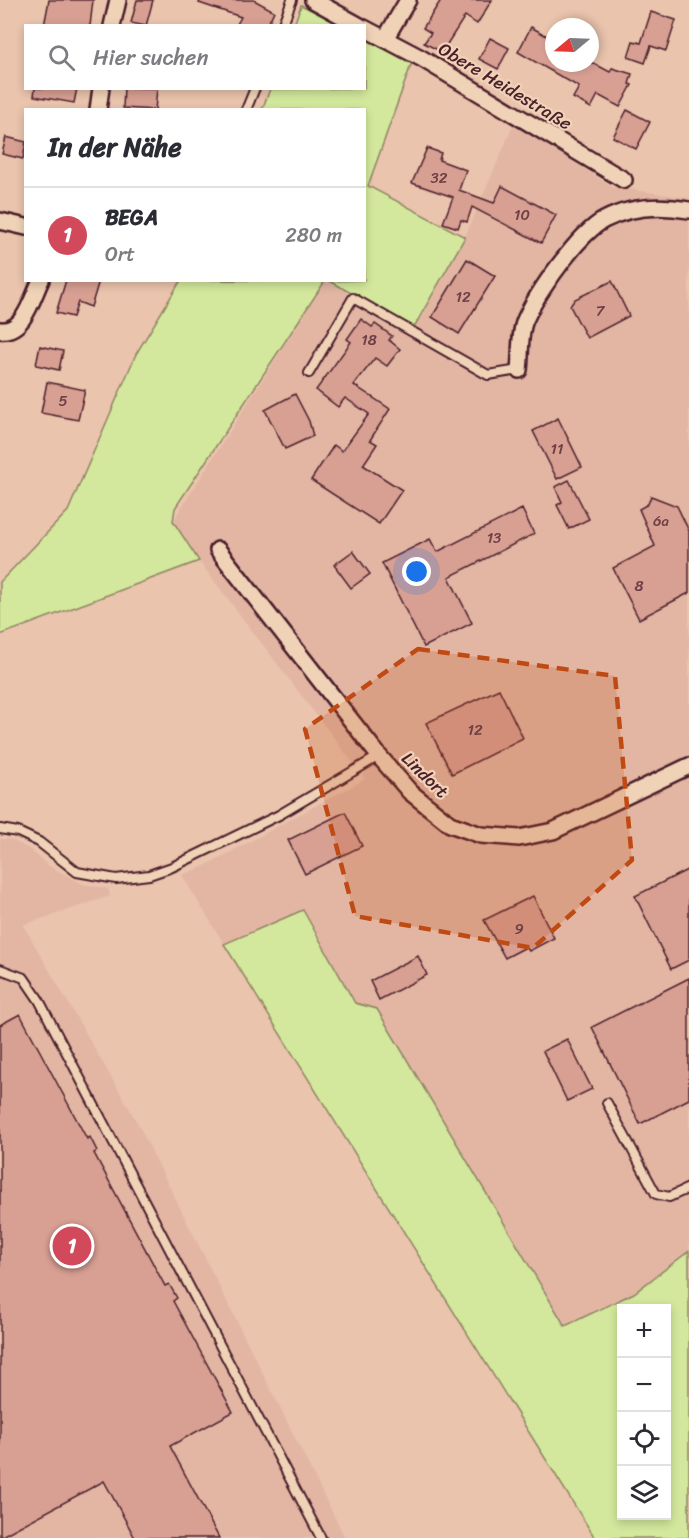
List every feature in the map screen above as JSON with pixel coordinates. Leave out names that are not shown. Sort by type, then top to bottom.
[{"type":"street","points":[[112,24],[118,0]]},
{"type":"street","points":[[313,0],[356,24]]},
{"type":"street","points":[[385,39],[408,0]]},
{"type":"street","name":"Obere Heidestraße","points":[[366,29],[624,180]]},
{"type":"street","points":[[98,108],[101,90]]},
{"type":"street","points":[[519,370],[524,322],[558,265],[603,220],[644,208],[669,207],[689,210]]},
{"type":"street","points":[[0,221],[24,227]]},
{"type":"street","points":[[0,330],[4,331],[21,323],[39,282]]},
{"type":"street","name":"Lindort","points":[[218,550],[379,756],[410,792],[450,824],[481,835],[519,838],[553,831],[689,766]]},
{"type":"lane","points":[[283,24],[292,0]]},
{"type":"lane","points":[[247,108],[254,90]]},
{"type":"lane","points":[[309,373],[353,297],[488,375],[519,370]]},
{"type":"lane","points":[[0,829],[18,832],[39,842],[77,872],[116,879],[149,875],[172,867],[242,834],[322,791],[379,756]]},
{"type":"lane","points":[[0,969],[24,978],[39,1000],[321,1538]]},
{"type":"lane","points":[[607,1103],[656,1194],[669,1197],[689,1188]]},
{"type":"highlighted area","points":[[418,649],[615,676],[632,860],[533,948],[355,916],[305,729]]},
{"type":"shaded area","points":[[514,124],[613,187],[689,198],[689,1252],[634,1293],[566,1327],[377,1009],[355,1003],[303,910],[224,944],[182,875],[203,867],[365,779],[199,561],[173,521],[324,282],[414,327],[465,237]]},
{"type":"shaded area","points":[[0,839],[10,839],[29,849],[49,866],[83,884],[108,889],[110,896],[23,925],[137,1122],[345,1538],[0,1538]]},
{"type":"green space","points":[[301,5],[339,24],[294,24]]},
{"type":"green space","points":[[366,39],[412,62],[368,186],[465,237],[414,327],[331,282],[366,282],[366,108],[263,108],[270,90],[366,90]]},
{"type":"green space","points":[[180,282],[324,282],[175,508],[173,521],[199,561],[0,635],[0,582],[68,511],[136,354]]},
{"type":"green space","points":[[303,910],[355,1003],[377,1009],[565,1326],[634,1293],[689,1251],[689,1538],[595,1538],[224,944]]},
{"type":"building","points":[[49,0],[93,0],[90,24],[44,24]]},
{"type":"building","points":[[137,0],[153,0],[147,24],[131,23]]},
{"type":"building","points":[[200,0],[254,0],[274,11],[268,24],[237,24],[241,17],[199,3]]},
{"type":"building","points":[[441,0],[492,0],[477,24],[465,16],[442,52],[424,43],[431,33],[423,28]]},
{"type":"building","points":[[651,12],[676,20],[666,51],[651,46],[645,63],[628,57],[633,41],[641,43]]},
{"type":"building","points":[[531,27],[545,35],[545,67],[518,52]]},
{"type":"building","points":[[490,38],[509,48],[498,69],[479,59]]},
{"type":"building","points":[[599,66],[610,72],[612,68],[632,74],[629,84],[632,85],[620,107],[598,95],[591,108],[573,98],[579,87],[553,72],[599,72]]},
{"type":"building","points":[[35,90],[77,90],[74,103],[34,96]]},
{"type":"building","points":[[124,90],[157,90],[155,108],[123,108]]},
{"type":"building","points":[[627,110],[650,122],[636,149],[613,137]]},
{"type":"building","points":[[6,137],[24,142],[23,159],[2,154]]},
{"type":"building","points":[[427,148],[441,153],[439,160],[466,170],[459,190],[494,203],[502,186],[556,215],[541,243],[472,207],[467,222],[461,220],[458,228],[443,223],[453,197],[412,183]]},
{"type":"building","points":[[467,259],[495,276],[459,334],[432,317]]},
{"type":"building","points":[[612,281],[629,316],[587,338],[570,306],[575,299]]},
{"type":"building","points":[[65,282],[97,282],[91,307],[78,302],[73,317],[56,313]]},
{"type":"building","points":[[361,319],[372,327],[375,324],[392,336],[389,340],[400,349],[387,366],[375,358],[354,385],[390,409],[370,440],[377,444],[363,465],[402,490],[379,524],[311,480],[334,445],[342,451],[369,414],[345,398],[338,407],[316,390],[351,342],[347,339]]},
{"type":"building","points":[[40,346],[63,351],[59,370],[36,365]]},
{"type":"building","points":[[47,382],[85,390],[78,420],[41,413]]},
{"type":"building","points":[[295,394],[309,421],[313,436],[285,449],[265,410]]},
{"type":"building","points":[[558,418],[582,467],[557,479],[533,431]]},
{"type":"building","points":[[569,480],[589,519],[569,529],[557,505],[562,502],[555,487]]},
{"type":"building","points":[[651,496],[677,506],[689,531],[689,593],[639,619],[613,568],[655,546],[639,509],[648,504]]},
{"type":"building","points":[[522,509],[534,534],[449,577],[472,623],[424,647],[382,563],[430,539],[437,552]]},
{"type":"building","points":[[353,551],[370,574],[351,588],[334,565]]},
{"type":"building","points":[[499,689],[523,738],[452,774],[426,723]]},
{"type":"building","points":[[345,812],[362,846],[305,874],[288,840]]},
{"type":"building","points":[[689,869],[689,960],[671,969],[635,896]]},
{"type":"building","points":[[533,896],[554,938],[529,951],[526,947],[505,958],[484,920]]},
{"type":"building","points":[[418,956],[427,975],[379,1000],[370,981]]},
{"type":"building","points":[[689,978],[689,1099],[640,1124],[592,1027]]},
{"type":"building","points":[[20,1014],[87,1139],[90,1137],[97,1151],[94,1153],[165,1286],[169,1284],[177,1298],[173,1301],[233,1412],[170,1446],[219,1538],[135,1538],[104,1481],[0,1537],[0,1025]]},
{"type":"building","points":[[567,1039],[592,1089],[567,1101],[543,1051]]},
{"type":"place","name":"BEGA","points":[[72,1246]]}]
